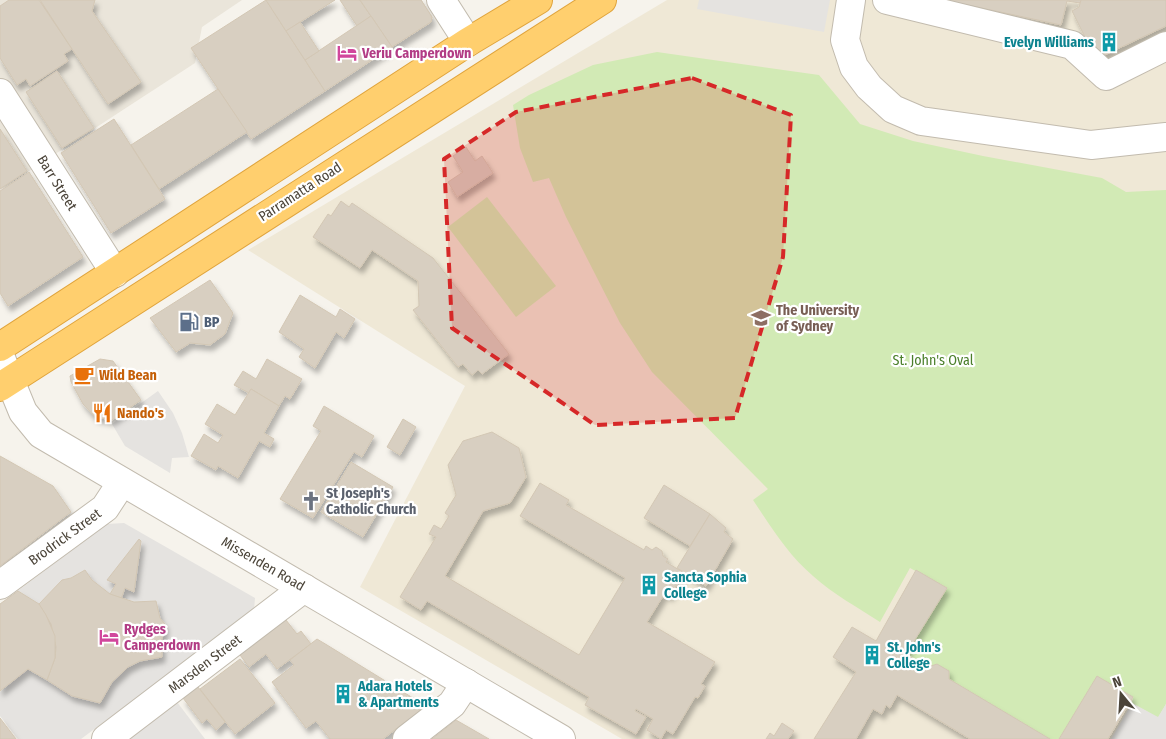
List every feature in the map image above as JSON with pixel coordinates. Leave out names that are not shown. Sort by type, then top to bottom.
[{"type":"highway","points":[[0,347],[468,42],[538,0]]},
{"type":"highway","name":"Parramatta Road","points":[[3,374],[602,0]]},
{"type":"street","points":[[441,0],[468,42]]},
{"type":"street","points":[[851,0],[845,40],[854,66],[869,88],[893,110],[921,120],[1091,145],[1166,137]]},
{"type":"street","points":[[887,0],[1072,45],[1106,76],[1166,46]]},
{"type":"street","name":"Barr Street","points":[[0,93],[115,273]]},
{"type":"street","name":"Missenden Road","points":[[3,374],[23,412],[41,434],[562,739]]},
{"type":"street","name":"Brodrick Street","points":[[0,585],[105,508],[122,482]]},
{"type":"street","name":"Marsden Street","points":[[106,739],[304,588]]},
{"type":"street","points":[[407,739],[452,704],[466,683]]},
{"type":"highlighted area","points":[[692,78],[791,115],[783,257],[735,418],[595,425],[452,328],[444,159],[516,112]]},
{"type":"shaded area","points":[[0,0],[242,0],[202,27],[195,63],[0,190]]},
{"type":"shaded area","name":"The University of Sydney","points":[[667,0],[1166,0],[1166,739],[622,739],[360,587],[465,386],[248,250]]},
{"type":"shaded area","points":[[699,0],[830,0],[824,32],[697,9]]},
{"type":"shaded area","points":[[158,391],[173,413],[182,433],[189,457],[172,458],[170,473],[125,446],[112,424]]},
{"type":"shaded area","name":"Rydges Camperdown","points":[[124,523],[255,598],[254,610],[81,739],[18,739],[0,716],[0,604],[107,524]]},
{"type":"shaded area","points":[[177,702],[205,739],[128,739]]},
{"type":"shaded area","points":[[1132,703],[1158,717],[1166,704],[1166,739],[1111,739]]},
{"type":"green space","name":"St. John's Oval","points":[[657,52],[819,75],[860,124],[913,141],[1102,178],[1126,192],[1166,190],[1166,704],[1158,718],[1132,703],[1133,697],[1097,677],[1059,739],[1050,739],[906,654],[947,588],[910,568],[880,622],[829,589],[796,559],[780,540],[753,500],[768,489],[652,372],[620,323],[566,217],[549,178],[533,182],[520,148],[513,105],[529,95],[593,65]]},
{"type":"green space","points":[[487,197],[556,286],[516,317],[448,227]]},
{"type":"building","points":[[9,0],[39,0],[72,49],[64,54],[68,61],[30,86],[26,79],[17,85],[0,58],[0,6]]},
{"type":"building","points":[[40,0],[95,0],[92,11],[141,82],[108,104]]},
{"type":"building","points":[[266,0],[325,91],[251,139],[191,48]]},
{"type":"building","points":[[266,0],[335,0],[286,31]]},
{"type":"building","points":[[340,0],[360,0],[371,16],[357,26]]},
{"type":"building","points":[[360,0],[421,0],[432,17],[431,22],[392,47]]},
{"type":"building","points":[[360,0],[421,0],[432,17],[431,22],[392,47]]},
{"type":"building","points":[[944,0],[1081,0],[1080,3],[1067,1],[1061,25]]},
{"type":"building","name":"Evelyn Williams","points":[[1081,0],[1166,0],[1166,26],[1096,59],[1072,11],[1079,7]]},
{"type":"building","points":[[371,16],[392,47],[325,91],[305,60]]},
{"type":"building","points":[[300,22],[319,51],[305,60],[286,31]]},
{"type":"building","points":[[57,71],[94,128],[62,148],[26,92]]},
{"type":"building","points":[[218,89],[247,132],[159,189],[131,145]]},
{"type":"building","points":[[114,119],[165,199],[111,233],[61,153]]},
{"type":"building","points":[[0,129],[27,171],[0,189]]},
{"type":"building","points":[[466,147],[475,161],[482,156],[493,173],[457,197],[448,182],[463,172],[453,156]]},
{"type":"building","points":[[29,172],[83,257],[8,306],[0,293],[0,191]]},
{"type":"building","points":[[341,201],[349,207],[352,203],[433,258],[509,354],[482,374],[478,370],[472,375],[463,364],[458,367],[413,310],[419,306],[418,281],[372,250],[360,268],[313,237],[328,214],[331,216]]},
{"type":"building","points":[[210,280],[233,313],[225,334],[210,345],[190,343],[176,352],[150,318]]},
{"type":"building","points":[[300,295],[336,317],[340,309],[355,319],[344,338],[336,332],[315,368],[299,357],[304,349],[279,332]]},
{"type":"building","points":[[100,359],[113,361],[141,400],[112,420],[95,417],[83,404],[71,382],[70,376]]},
{"type":"building","points":[[267,359],[302,379],[290,399],[285,396],[279,406],[251,389],[249,393],[234,385],[243,371],[256,379]]},
{"type":"building","points":[[251,389],[279,406],[264,433],[274,439],[270,447],[259,441],[238,478],[218,466],[216,470],[191,456],[204,434],[218,443],[223,435],[205,424],[217,404],[235,415]]},
{"type":"building","points":[[324,406],[374,436],[362,457],[354,452],[313,518],[280,499],[321,431],[313,426]]},
{"type":"building","points":[[403,419],[416,427],[400,455],[387,447]]},
{"type":"building","name":"Sancta Sophia College","points":[[492,432],[519,448],[526,477],[510,503],[483,511],[445,576],[579,655],[625,578],[520,516],[540,483],[569,500],[566,505],[644,550],[646,546],[652,550],[656,547],[662,551],[663,556],[668,559],[666,562],[684,573],[670,596],[665,593],[647,622],[715,662],[701,684],[705,686],[698,698],[695,697],[673,734],[666,730],[661,739],[647,730],[653,719],[636,709],[635,711],[646,717],[636,734],[585,705],[589,697],[427,601],[421,610],[400,597],[436,537],[429,534],[434,525],[441,529],[449,516],[445,513],[456,495],[448,465],[463,441]]},
{"type":"building","points":[[0,456],[53,486],[71,512],[0,566]]},
{"type":"building","points":[[351,462],[393,487],[363,537],[321,512]]},
{"type":"building","points":[[664,485],[710,514],[690,546],[644,518]]},
{"type":"building","points":[[710,514],[726,528],[724,532],[733,539],[706,586],[677,568]]},
{"type":"building","points":[[139,539],[141,541],[134,592],[125,588],[121,599],[110,594],[116,584],[107,580]]},
{"type":"building","name":"Rydges Camperdown","points":[[85,570],[92,580],[110,594],[134,602],[156,601],[160,618],[165,624],[162,638],[162,657],[140,661],[128,667],[112,682],[100,703],[72,696],[47,680],[55,658],[56,647],[51,624],[39,604],[62,580],[71,578]]},
{"type":"building","name":"St. John's College","points":[[916,570],[947,588],[906,654],[928,667],[937,664],[949,671],[949,679],[1050,739],[970,739],[897,695],[890,708],[886,705],[882,714],[873,709],[856,739],[814,739],[856,672],[833,657],[852,627],[876,641]]},
{"type":"building","points":[[18,591],[39,604],[46,615],[55,636],[55,658],[47,680],[28,669],[0,691],[0,604]]},
{"type":"building","points":[[286,620],[297,634],[301,631],[311,644],[277,669],[266,654],[249,667],[240,655]]},
{"type":"building","name":"Adara Hotels & Apartments","points":[[317,639],[426,706],[383,739],[330,739],[316,721],[306,728],[272,682],[294,665],[290,660]]},
{"type":"building","points":[[240,659],[275,703],[235,734],[200,689]]},
{"type":"building","points":[[1097,676],[1133,697],[1108,739],[1059,739]]},
{"type":"building","points":[[198,687],[225,722],[216,730],[207,719],[202,723],[183,698]]},
{"type":"building","points":[[0,718],[16,739],[0,739]]},
{"type":"building","points":[[456,720],[489,739],[432,739]]},
{"type":"building","points":[[782,723],[794,731],[788,739],[766,739],[770,733],[774,736]]},
{"type":"place","name":"Evelyn Williams","points":[[1109,42]]},
{"type":"place","name":"Veriu Camperdown","points":[[347,53]]},
{"type":"place","name":"The University of Sydney","points":[[761,318]]},
{"type":"place","name":"BP","points":[[189,322]]},
{"type":"place","name":"Wild Bean","points":[[84,375]]},
{"type":"place","name":"Nando's","points":[[102,413]]},
{"type":"place","name":"St Joseph's Catholic Church","points":[[311,501]]},
{"type":"place","name":"Sancta Sophia College","points":[[649,585]]},
{"type":"place","name":"Rydges Camperdown","points":[[109,637]]},
{"type":"place","name":"St. John's College","points":[[872,655]]},
{"type":"place","name":"Adara Hotels & Apartments","points":[[343,694]]}]
